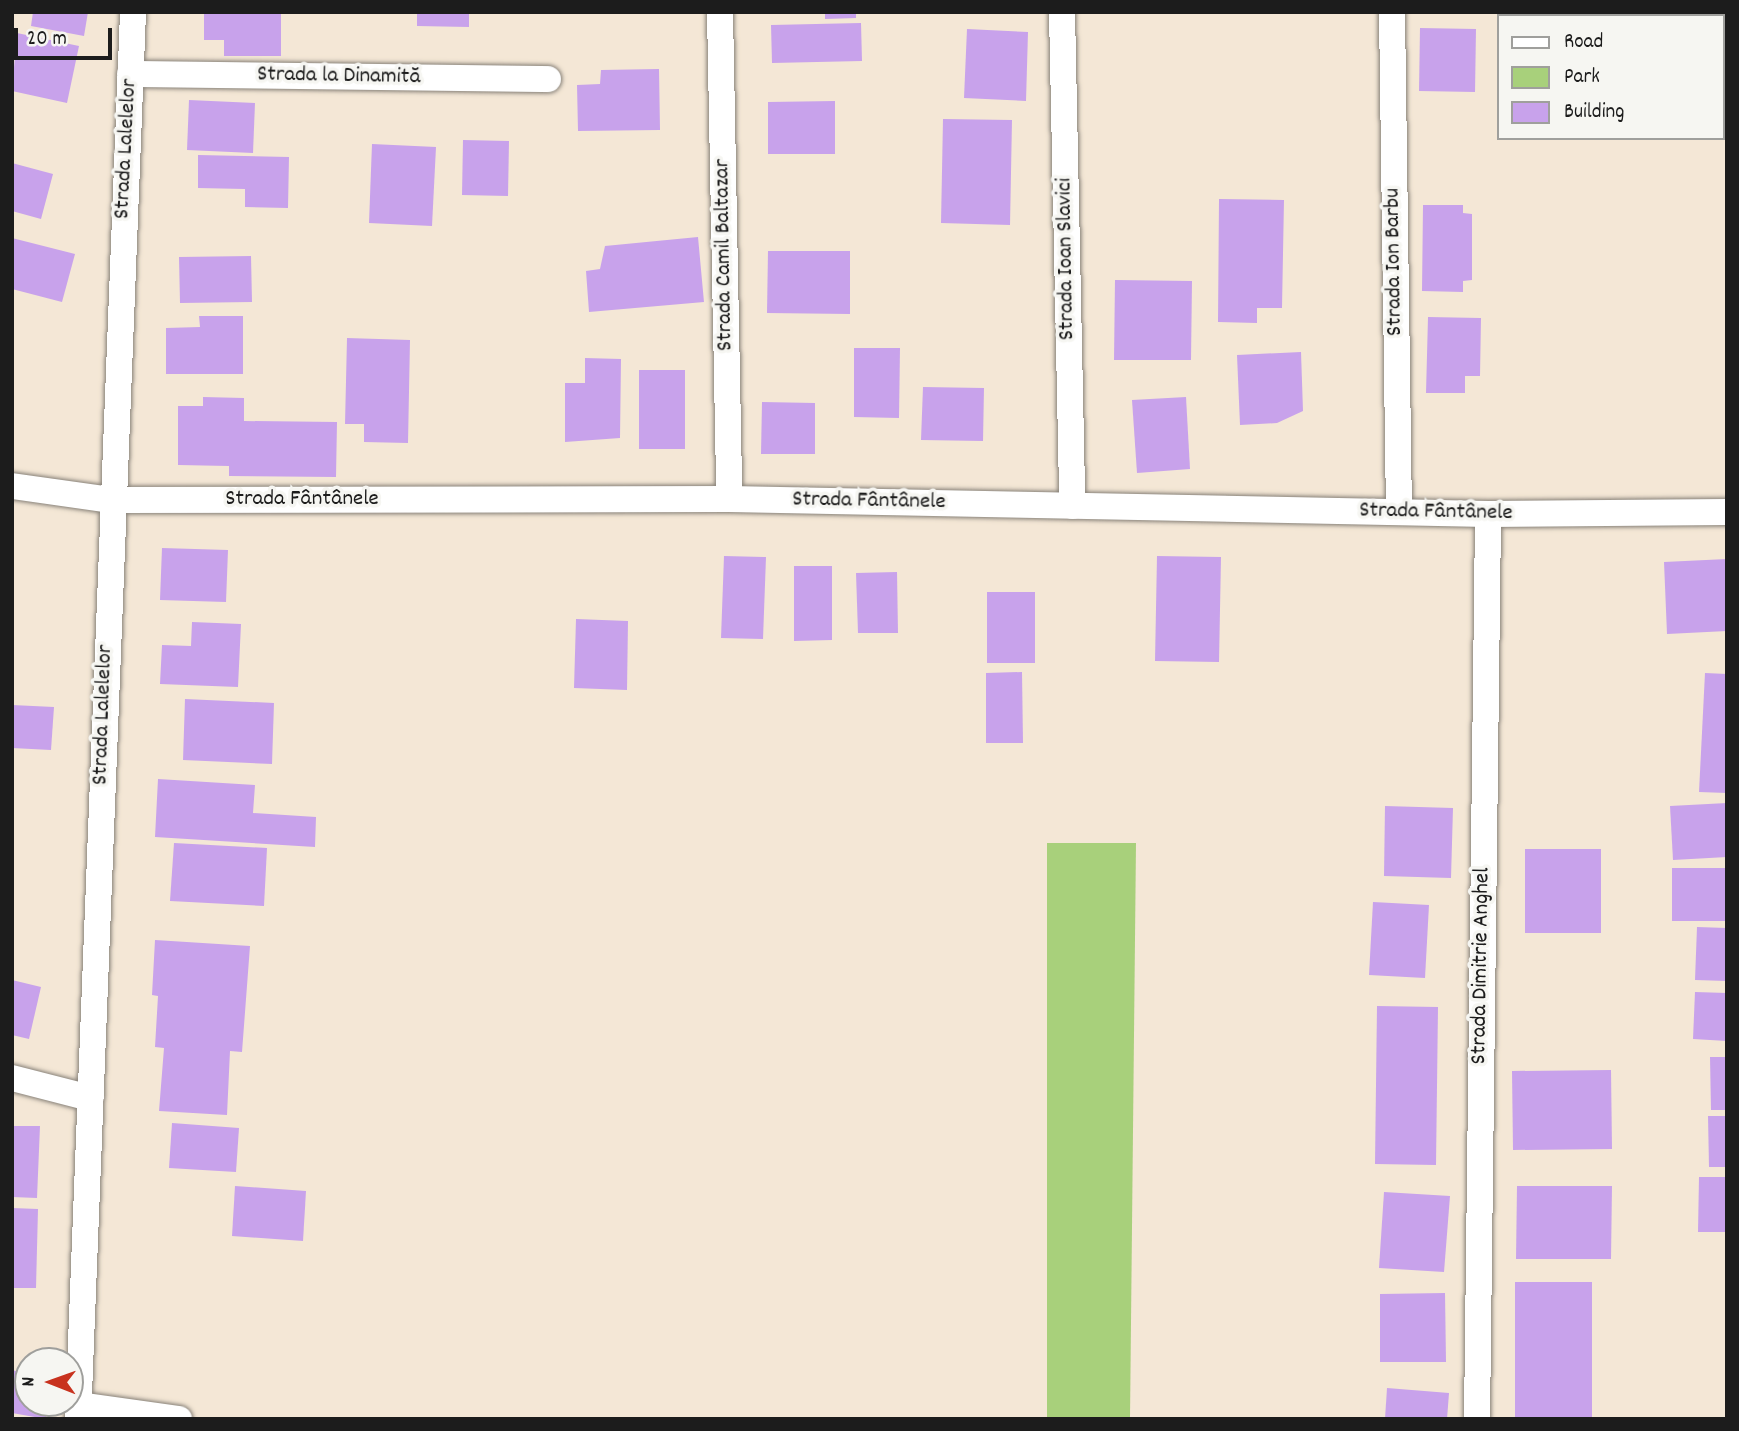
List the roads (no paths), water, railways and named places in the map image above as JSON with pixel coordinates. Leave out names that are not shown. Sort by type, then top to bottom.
[{"type":"street","name":"Strada Lalelelor","points":[[80,1347],[111,500],[133,12]]},
{"type":"street","name":"Strada Camil Baltazar","points":[[720,12],[729,499]]},
{"type":"street","name":"Strada Ioan Slavici","points":[[1062,12],[1072,506]]},
{"type":"street","name":"Strada Ion Barbu","points":[[1392,12],[1399,512]]},
{"type":"street","name":"Strada la Dinamită","points":[[131,74],[548,79]]},
{"type":"street","name":"Strada Fântânele","points":[[12,486],[111,500],[729,499],[1488,514],[1727,512]]},
{"type":"street","name":"Strada Dimitrie Anghel","points":[[1477,1419],[1488,514]]},
{"type":"street","points":[[12,1077],[90,1098]]},
{"type":"street","points":[[84,1412],[179,1419]]}]
